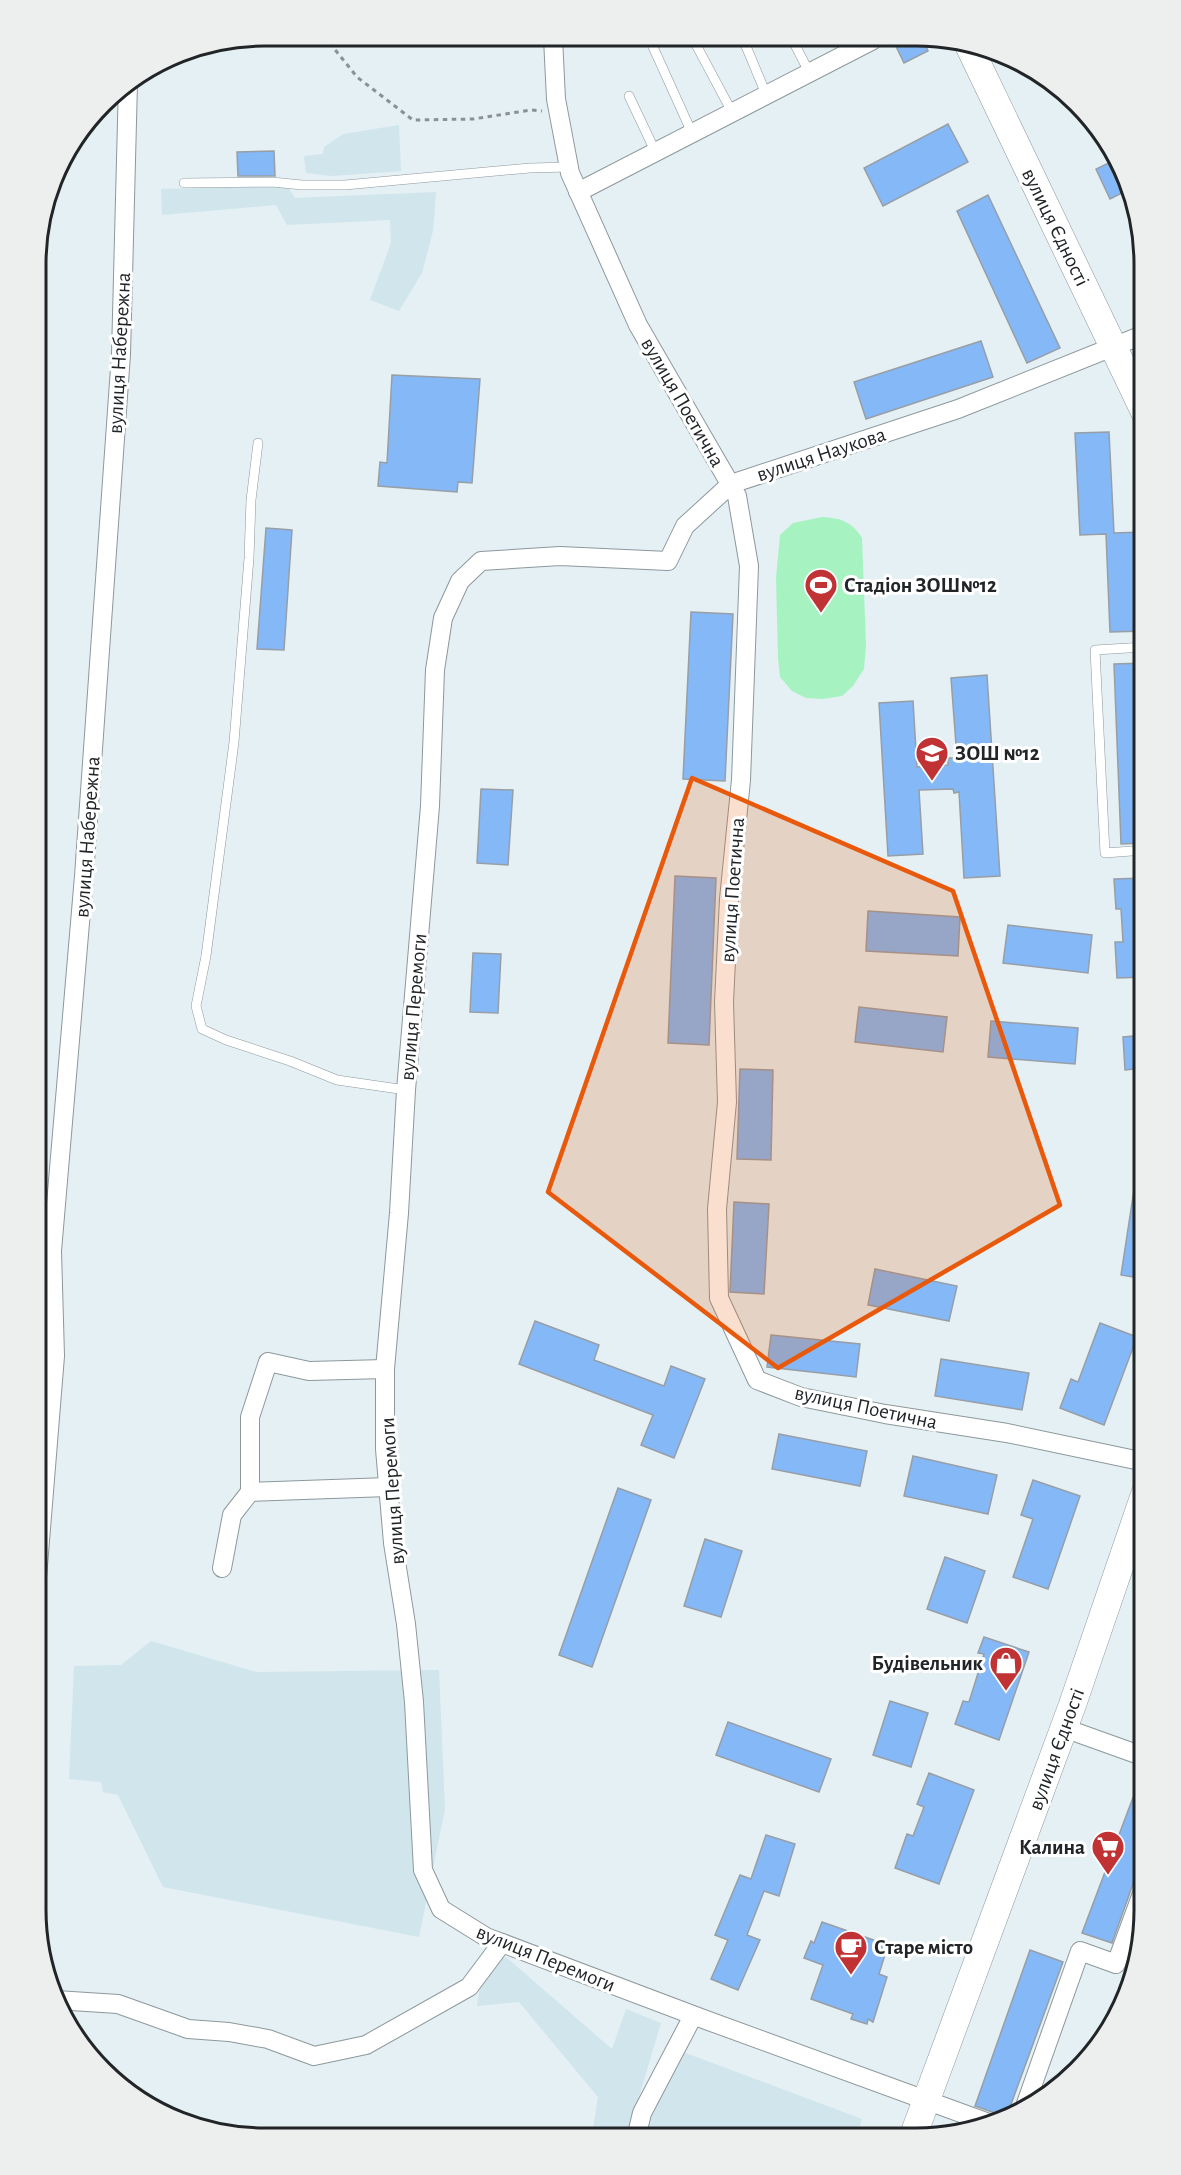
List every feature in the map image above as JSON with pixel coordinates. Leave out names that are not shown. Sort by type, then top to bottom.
[{"type":"street","name":"вулиця Поетична","points":[[553,46],[556,99],[569,167],[578,192],[638,325],[737,496],[749,566],[741,780],[729,899],[724,1002],[727,1102],[717,1209],[719,1298],[757,1380],[801,1397],[1134,1460]]},
{"type":"street","points":[[578,192],[809,72],[845,46]]},
{"type":"street","name":"вулиця Єдності","points":[[973,54],[1134,390]]},
{"type":"street","name":"вулиця Набережна","points":[[46,1467],[55,1356],[52,1251],[84,876],[122,354],[129,94]]},
{"type":"street","name":"вулиця Наукова","points":[[482,561],[560,556],[668,561],[685,526],[731,484],[958,409],[1134,338]]},
{"type":"street","name":"вулиця Перемоги","points":[[482,561],[460,581],[443,618],[435,670],[430,806],[385,1370],[385,1449],[393,1543],[406,1624],[414,1702],[423,1870],[441,1909],[486,1938],[979,2119]]},
{"type":"street","points":[[222,1568],[232,1515],[250,1492],[250,1417],[268,1362],[309,1371],[385,1370]]},
{"type":"street","points":[[250,1492],[388,1486]]},
{"type":"street","name":"вулиця Єдності","points":[[916,2128],[1064,1728],[1134,1525]]},
{"type":"street","points":[[1064,1728],[1134,1753]]},
{"type":"street","points":[[1028,2098],[1080,1951],[1116,1964],[1134,1915]]},
{"type":"street","points":[[66,2001],[118,2004],[188,2029],[229,2032],[268,2039],[314,2056],[366,2045],[469,1987],[502,1943]]},
{"type":"street","points":[[638,2128],[642,2113],[693,2016]]},
{"type":"lane","points":[[653,46],[692,133]]},
{"type":"lane","points":[[697,46],[732,112]]},
{"type":"lane","points":[[746,46],[766,94]]},
{"type":"lane","points":[[796,46],[809,72]]},
{"type":"lane","points":[[629,96],[656,153]]},
{"type":"lane","points":[[183,183],[345,184],[530,168],[569,167]]},
{"type":"lane","points":[[258,443],[251,500],[249,558],[234,742],[207,956],[196,1006],[202,1029],[226,1040],[290,1061],[337,1080],[406,1089]]},
{"type":"lane","points":[[1134,648],[1095,650],[1105,853],[1134,851]]},
{"type":"path","points":[[332,46],[357,77],[412,120],[473,118],[531,110],[559,113]]},
{"type":"highlighted area","points":[[692,778],[953,891],[1060,1205],[778,1368],[548,1192]]},
{"type":"shaded area","points":[[399,125],[401,171],[332,176],[306,173],[304,156],[323,154],[324,147],[343,134]]},
{"type":"shaded area","points":[[287,186],[295,198],[436,192],[433,231],[422,273],[399,311],[370,300],[391,243],[390,220],[287,225],[276,205],[162,215],[161,189]]},
{"type":"shaded area","points":[[151,1641],[256,1672],[439,1670],[445,1809],[419,1937],[163,1887],[118,1795],[103,1792],[101,1782],[69,1779],[74,1666],[121,1665]]},
{"type":"shaded area","points":[[485,1954],[507,1958],[612,2049],[626,2009],[661,2023],[630,2128],[593,2128],[598,2097],[519,2002],[477,2006]]},
{"type":"shaded area","points":[[683,2052],[862,2119],[859,2128],[644,2128]]},
{"type":"green space","name":"Стадіон ЗОШ№12","points":[[822,517],[845,522],[862,538],[866,645],[864,669],[853,686],[842,696],[823,699],[806,698],[792,691],[780,677],[776,578],[780,535],[793,523]]},
{"type":"building","points":[[896,46],[926,47],[928,51],[904,63]]},
{"type":"building","points":[[948,124],[968,162],[883,206],[864,168]]},
{"type":"building","points":[[274,151],[275,176],[238,176],[237,152]]},
{"type":"building","points":[[1109,163],[1123,193],[1110,199],[1096,169]]},
{"type":"building","points":[[988,195],[1060,348],[1027,363],[957,211]]},
{"type":"building","points":[[981,341],[993,377],[866,419],[854,382]]},
{"type":"building","points":[[392,375],[480,379],[472,483],[458,482],[457,492],[378,486],[380,462],[387,463]]},
{"type":"building","points":[[1109,432],[1114,533],[1134,532],[1134,631],[1110,632],[1106,534],[1080,535],[1075,433]]},
{"type":"building","points":[[266,528],[292,530],[284,650],[257,649]]},
{"type":"building","points":[[691,612],[733,614],[725,781],[683,779]]},
{"type":"building","points":[[1134,663],[1134,843],[1121,844],[1114,664]]},
{"type":"building","name":"ЗОШ №12","points":[[987,675],[1000,876],[964,878],[959,792],[954,793],[953,789],[919,790],[923,854],[888,856],[879,703],[913,701],[917,767],[948,765],[948,758],[957,758],[951,678]]},
{"type":"building","points":[[481,789],[513,790],[508,865],[477,863]]},
{"type":"building","points":[[675,876],[716,878],[709,1045],[668,1043]]},
{"type":"building","points":[[1134,878],[1134,977],[1117,978],[1115,942],[1123,942],[1121,909],[1116,909],[1114,879]]},
{"type":"building","points":[[868,911],[960,917],[958,956],[866,951]]},
{"type":"building","points":[[1008,925],[1092,935],[1088,973],[1003,963]]},
{"type":"building","points":[[473,953],[501,954],[498,1013],[470,1012]]},
{"type":"building","points":[[859,1007],[947,1017],[943,1052],[855,1042]]},
{"type":"building","points":[[991,1021],[1078,1028],[1075,1064],[988,1057]]},
{"type":"building","points":[[1134,1036],[1134,1069],[1125,1070],[1123,1037]]},
{"type":"building","points":[[740,1069],[773,1070],[771,1160],[737,1159]]},
{"type":"building","points":[[1134,1190],[1134,1277],[1121,1275]]},
{"type":"building","points":[[734,1202],[769,1204],[764,1294],[730,1292]]},
{"type":"building","points":[[875,1269],[957,1286],[949,1321],[868,1305]]},
{"type":"building","points":[[535,1321],[599,1345],[594,1360],[664,1386],[671,1366],[705,1379],[674,1458],[641,1445],[653,1415],[519,1364]]},
{"type":"building","points":[[1100,1323],[1134,1336],[1134,1345],[1104,1425],[1060,1408],[1071,1379],[1078,1382]]},
{"type":"building","points":[[771,1335],[860,1344],[856,1377],[767,1367]]},
{"type":"building","points":[[941,1359],[1029,1373],[1022,1410],[935,1396]]},
{"type":"building","points":[[779,1434],[867,1451],[860,1486],[772,1469]]},
{"type":"building","points":[[913,1456],[997,1475],[988,1514],[904,1496]]},
{"type":"building","points":[[1033,1480],[1080,1496],[1048,1589],[1013,1577],[1033,1519],[1021,1515]]},
{"type":"building","points":[[618,1488],[651,1500],[592,1667],[559,1655]]},
{"type":"building","points":[[705,1539],[742,1551],[721,1617],[684,1606]]},
{"type":"building","points":[[945,1557],[985,1571],[967,1623],[927,1609]]},
{"type":"building","points":[[984,1637],[1029,1652],[999,1740],[955,1724],[963,1701],[969,1702],[984,1654],[978,1653]]},
{"type":"building","points":[[890,1701],[928,1713],[911,1767],[873,1755]]},
{"type":"building","points":[[728,1722],[831,1759],[819,1792],[716,1755]]},
{"type":"building","points":[[929,1773],[974,1790],[939,1884],[895,1868],[907,1834],[913,1836],[924,1807],[917,1804]]},
{"type":"building","points":[[1134,1795],[1134,1883],[1112,1943],[1082,1933]]},
{"type":"building","points":[[766,1835],[795,1844],[779,1896],[764,1891],[747,1935],[760,1940],[738,1990],[711,1979],[728,1940],[715,1935],[740,1875],[751,1879]]},
{"type":"building","name":"Старе місто","points":[[822,1922],[888,1945],[879,1974],[887,1977],[873,2022],[868,2019],[867,2024],[851,2019],[853,2014],[811,1999],[823,1965],[804,1958],[811,1941],[814,1943]]},
{"type":"building","points":[[1030,1950],[1063,1962],[1010,2107],[996,2113],[975,2106]]},
{"type":"place","name":"Стадіон ЗОШ№12","points":[[821,614]]},
{"type":"place","name":"ЗОШ №12","points":[[932,782]]},
{"type":"place","name":"Будівельник","points":[[1006,1692]]},
{"type":"place","name":"Калина","points":[[1108,1876]]},
{"type":"place","name":"Старе місто","points":[[851,1976]]}]
